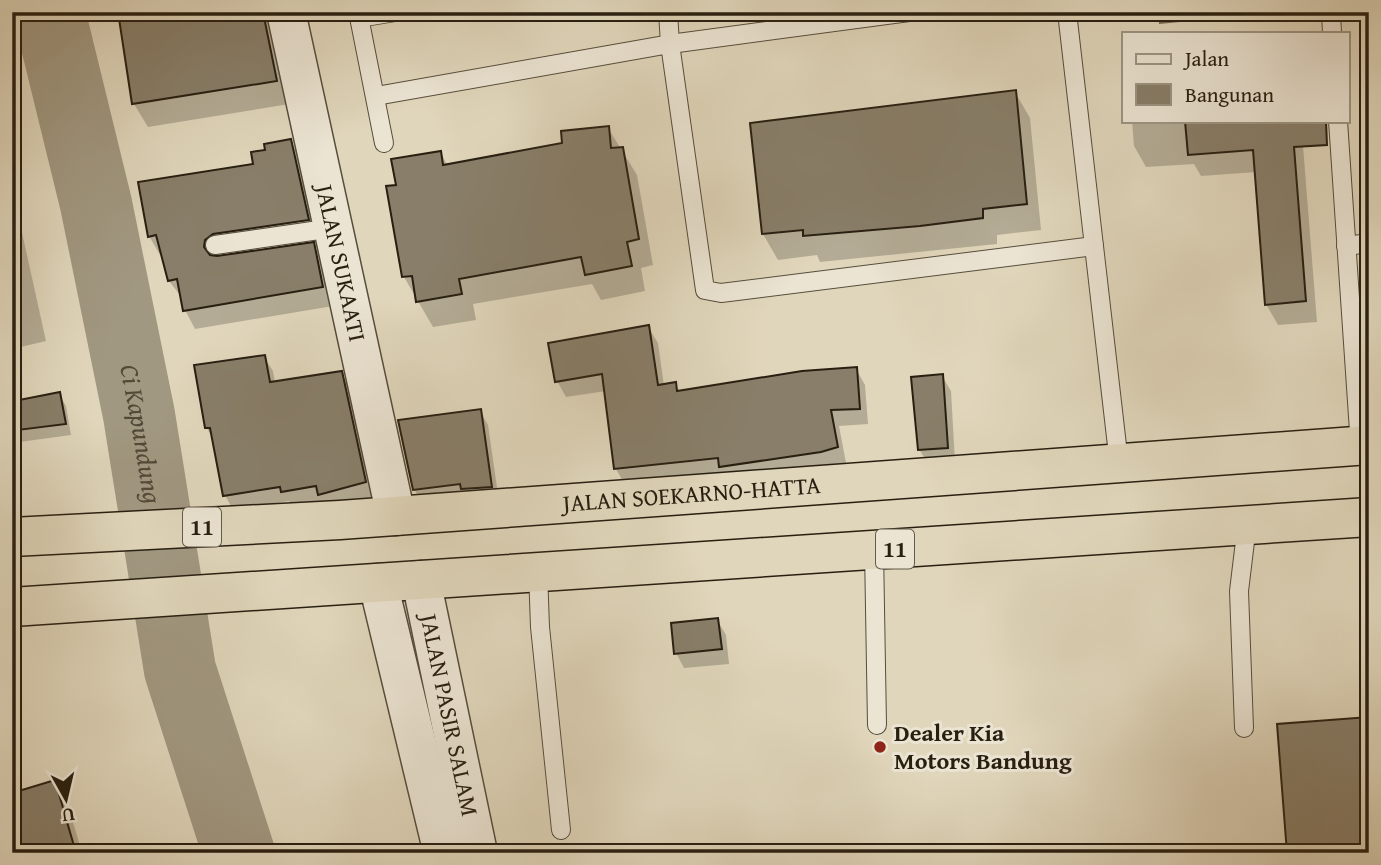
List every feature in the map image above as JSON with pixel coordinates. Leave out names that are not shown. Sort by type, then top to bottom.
[{"type":"highway","name":"JALAN SOEKARNO-HATTA","points":[[13,534],[63,534],[340,520],[1364,445]]},
{"type":"highway","name":"11","points":[[12,607],[1369,517]]},
{"type":"street","name":"JALAN SUKAATI","points":[[286,12],[396,516]]},
{"type":"street","name":"JALAN PASIR SALAM","points":[[421,580],[478,853]]},
{"type":"street","name":"JALAN PASIR SALAM","points":[[377,583],[443,853]]},
{"type":"lane","points":[[384,143],[359,15],[395,12]]},
{"type":"lane","points":[[668,12],[670,44],[705,290],[721,293],[1094,246]]},
{"type":"lane","points":[[376,96],[670,44],[909,12]]},
{"type":"lane","points":[[1067,12],[1119,463]]},
{"type":"lane","points":[[1331,12],[1332,32]]},
{"type":"lane","points":[[1338,122],[1346,246],[1361,361],[1364,445]]},
{"type":"lane","points":[[215,245],[333,228]]},
{"type":"lane","points":[[1346,246],[1369,243]]},
{"type":"lane","points":[[1244,728],[1239,590],[1247,525]]},
{"type":"lane","points":[[874,550],[877,725]]},
{"type":"lane","points":[[538,572],[540,627],[561,830]]},
{"type":"shaded area","points":[[1159,12],[1230,12],[1231,16],[1160,23]]},
{"type":"building","points":[[118,12],[263,12],[277,81],[132,104]]},
{"type":"building","points":[[1016,90],[1027,204],[983,209],[983,218],[920,226],[803,236],[803,230],[762,234],[750,123]]},
{"type":"building","points":[[1185,122],[1326,122],[1327,145],[1294,147],[1306,301],[1265,305],[1253,150],[1188,155]]},
{"type":"building","points":[[609,126],[611,148],[623,147],[639,239],[627,242],[632,266],[585,275],[581,257],[459,279],[462,294],[416,302],[412,276],[402,277],[386,186],[396,185],[391,159],[441,151],[443,165],[562,143],[561,131]]},
{"type":"building","points":[[291,139],[309,220],[213,234],[205,240],[204,247],[210,255],[217,256],[314,242],[323,287],[183,311],[177,279],[168,281],[156,235],[148,237],[138,182],[253,164],[251,152],[265,150],[264,144]]},
{"type":"building","points":[[649,325],[658,385],[676,382],[677,391],[802,371],[857,367],[860,409],[831,410],[838,447],[821,452],[719,467],[718,458],[614,469],[602,374],[555,382],[548,343]]},
{"type":"building","points":[[265,355],[270,382],[342,371],[366,482],[318,495],[316,486],[281,492],[280,487],[223,496],[210,428],[205,428],[194,365]]},
{"type":"building","points":[[943,374],[948,448],[918,450],[911,377]]},
{"type":"building","points":[[60,392],[66,424],[18,430],[14,401]]},
{"type":"building","points":[[481,409],[492,487],[461,489],[460,484],[413,490],[398,420]]},
{"type":"building","points":[[718,618],[722,649],[674,654],[671,623]]},
{"type":"building","points":[[1369,717],[1369,853],[1287,853],[1277,724]]},
{"type":"building","points":[[55,780],[76,853],[12,853],[12,793]]},
{"type":"waterway","name":"Ci Kapundung","points":[[49,12],[96,204],[139,415],[180,670],[239,853]]},
{"type":"place","name":"Dealer Kia Motors Bandung","points":[[880,747]]}]
